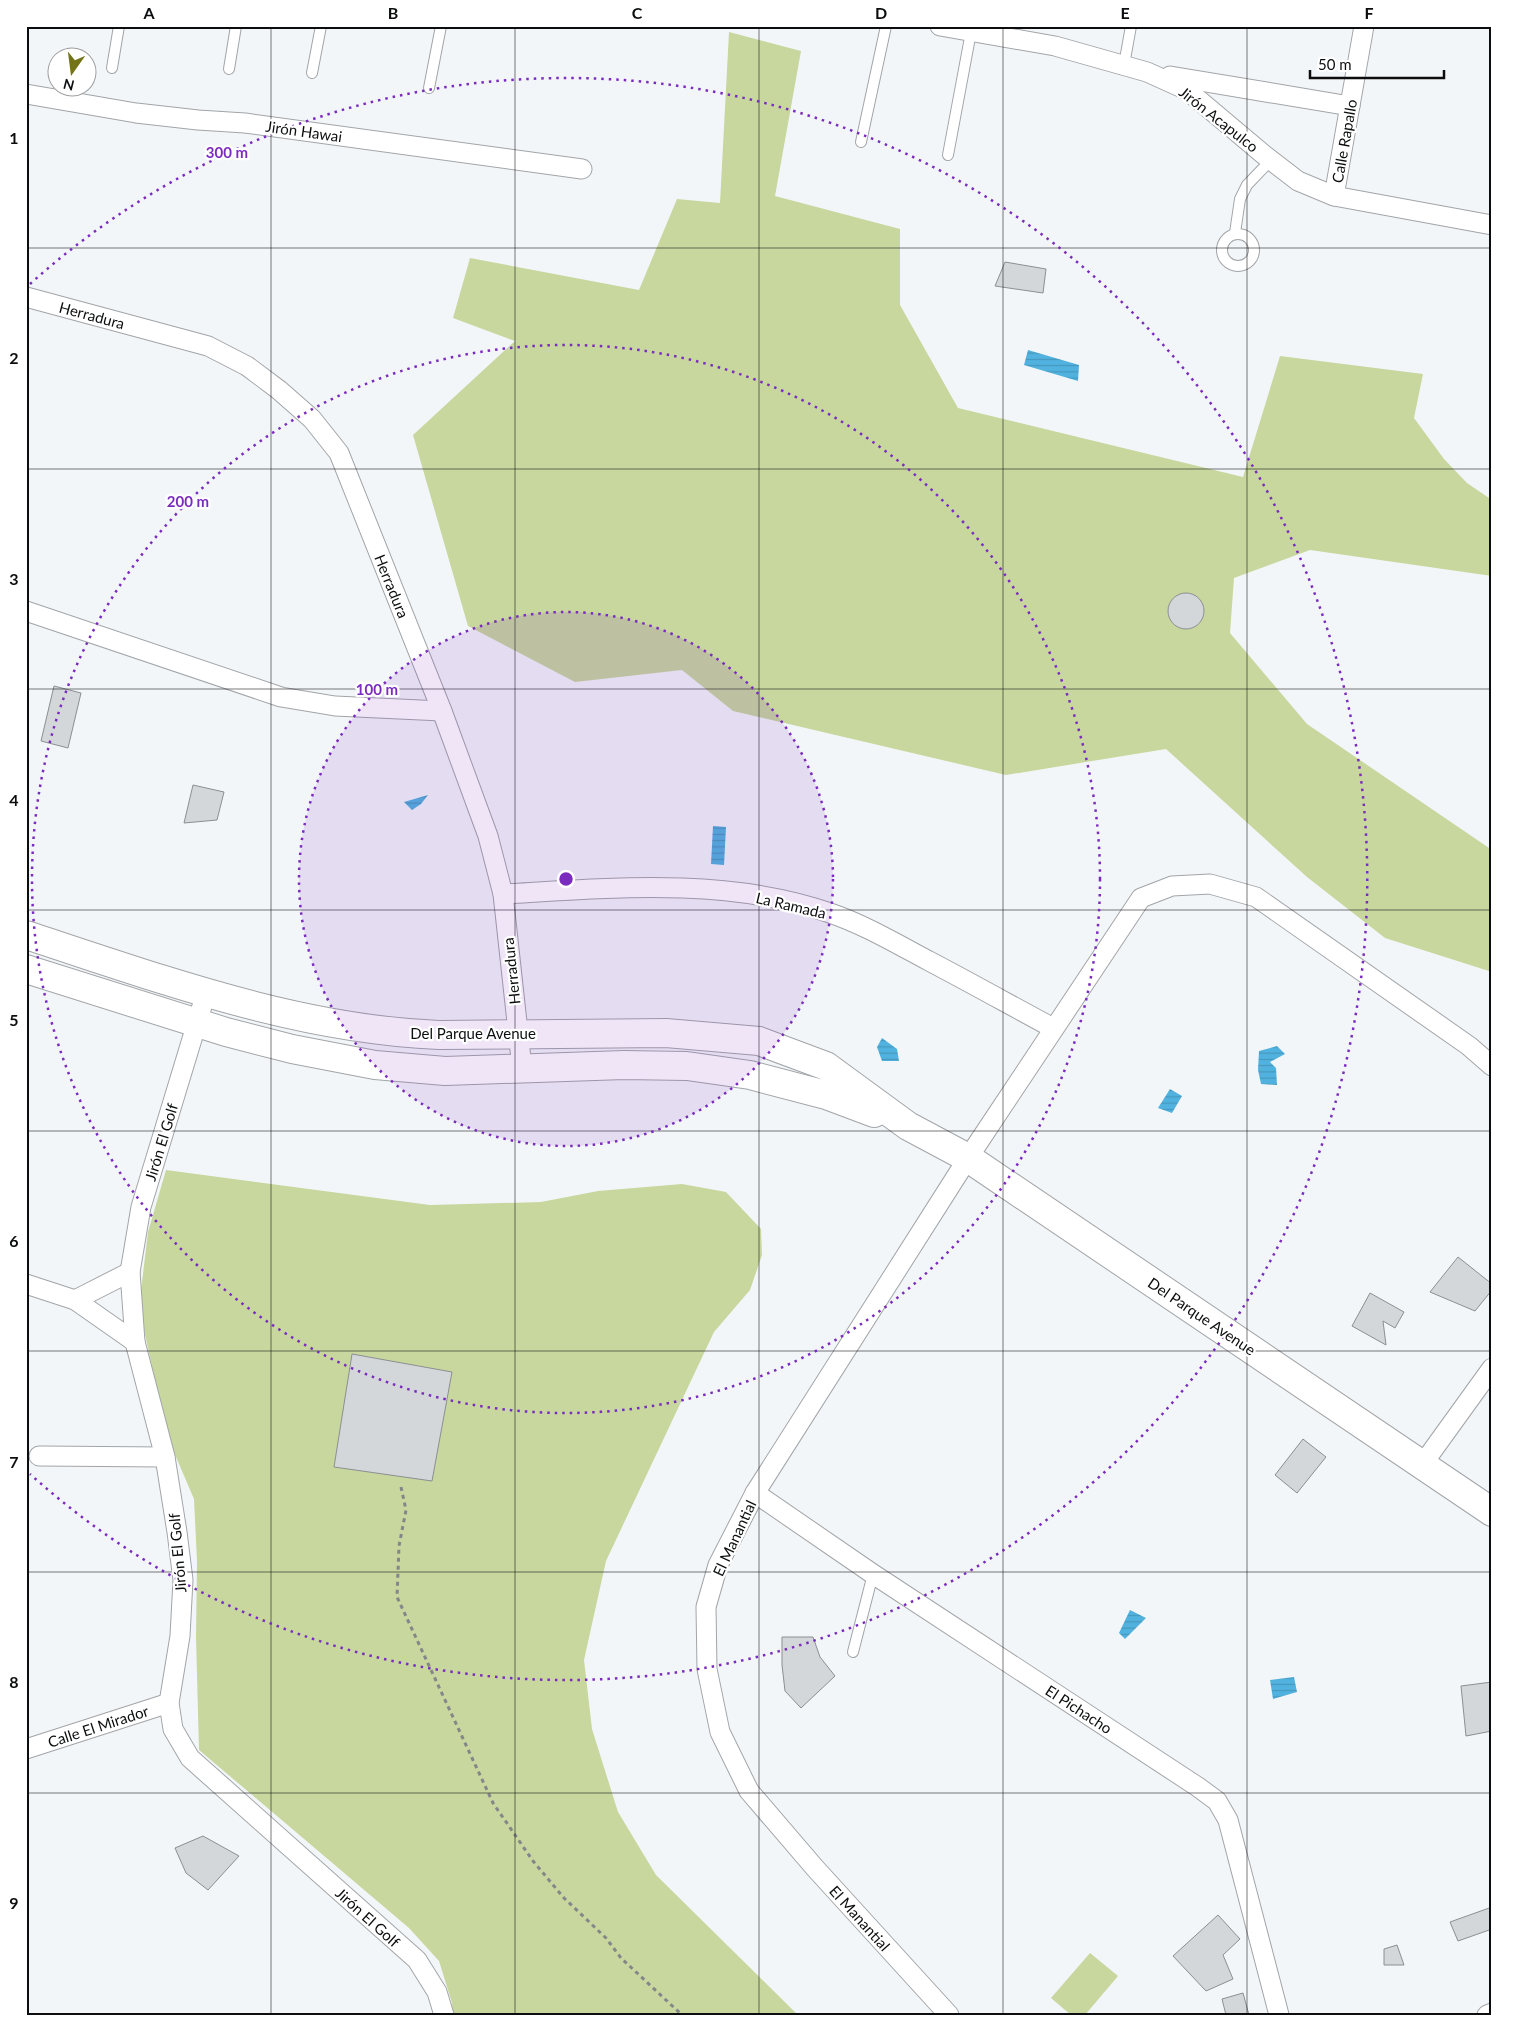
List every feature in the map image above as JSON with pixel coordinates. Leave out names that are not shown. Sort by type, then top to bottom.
[{"type":"street","name":"Jirón Acapulco","points":[[940,26],[1055,46],[1147,72],[1187,90],[1298,181],[1334,196],[1492,225]]},
{"type":"street","name":"Calle Rapallo","points":[[1334,196],[1364,26]]},
{"type":"street","points":[[1147,72],[1350,106]]},
{"type":"street","name":"Jirón Hawai","points":[[26,94],[136,113],[245,123],[582,168]]},
{"type":"street","name":"Herradura","points":[[26,297],[208,346],[247,366],[279,390],[312,419],[339,453],[442,711],[488,836],[503,894],[522,1068]]},
{"type":"street","points":[[26,611],[281,697],[335,706],[442,711]]},
{"type":"street","name":"El Manantial","points":[[948,2015],[749,1792],[720,1732],[707,1669],[706,1607],[718,1565],[755,1493],[968,1158],[1141,898],[1172,886],[1210,884],[1256,897],[1469,1046],[1492,1066]]},
{"type":"street","name":"La Ramada","points":[[503,894],[626,887],[725,892],[780,900],[830,913],[881,935],[1053,1028]]},
{"type":"street","name":"Del Parque Avenue","points":[[26,935],[206,993],[317,1021],[377,1031],[439,1035],[666,1032],[758,1040],[826,1066],[908,1126]]},
{"type":"street","name":"Del Parque Avenue","points":[[26,969],[196,1023],[292,1049],[375,1065],[445,1071],[624,1065],[688,1066],[741,1074],[826,1095],[908,1126],[968,1158],[1492,1512]]},
{"type":"street","name":"Jirón El Golf","points":[[206,993],[141,1208],[130,1272],[134,1342],[165,1457],[178,1532],[183,1580],[180,1636],[169,1703],[173,1729],[190,1758],[417,1960],[436,1992],[444,2015]]},
{"type":"street","points":[[75,1300],[130,1272]]},
{"type":"street","points":[[26,1284],[75,1300],[134,1342]]},
{"type":"street","points":[[1422,1465],[1492,1368]]},
{"type":"street","points":[[39,1456],[165,1457]]},
{"type":"street","name":"El Pichacho","points":[[755,1493],[873,1574],[1198,1787],[1217,1802],[1228,1820],[1279,2015]]},
{"type":"street","name":"Calle El Mirador","points":[[26,1749],[169,1703]]},
{"type":"street","points":[[1487,2015],[1492,2013]]},
{"type":"lane","points":[[112,68],[119,26]]},
{"type":"lane","points":[[228,68],[236,26]]},
{"type":"lane","points":[[312,73],[321,26]]},
{"type":"lane","points":[[429,88],[441,26]]},
{"type":"lane","points":[[861,142],[886,26]]},
{"type":"lane","points":[[1124,65],[1131,26]]},
{"type":"lane","points":[[948,155],[971,32]]},
{"type":"lane","points":[[1235,233],[1240,199],[1248,185],[1271,160]]},
{"type":"lane","points":[[853,1652],[873,1574]]},
{"type":"path","points":[[401,1487],[406,1510],[399,1546],[397,1597],[493,1803],[533,1861],[564,1898],[606,1938],[621,1958],[682,2015]]},
{"type":"green space","points":[[729,32],[801,51],[775,196],[900,229],[900,305],[958,408],[1243,477],[1280,356],[1423,374],[1414,418],[1444,459],[1467,483],[1492,500],[1492,576],[1310,550],[1234,578],[1230,633],[1307,724],[1492,850],[1492,972],[1385,938],[1307,877],[1166,749],[1006,775],[733,711],[682,670],[575,682],[468,626],[413,435],[515,341],[453,318],[470,258],[639,290],[677,199],[720,203]]},
{"type":"green space","points":[[166,1170],[430,1205],[541,1202],[598,1191],[682,1184],[726,1192],[761,1229],[762,1255],[750,1290],[714,1332],[606,1561],[584,1660],[592,1729],[618,1812],[656,1875],[798,2015],[453,2015],[452,2003],[439,1961],[409,1928],[199,1750],[196,1637],[197,1561],[194,1499],[173,1450],[156,1385],[139,1307],[148,1232]]},
{"type":"green space","points":[[1090,1953],[1118,1976],[1085,2015],[1071,2015],[1051,1998]]},
{"type":"water","points":[[1028,350],[1079,365],[1078,381],[1024,365]]},
{"type":"water","points":[[428,795],[421,804],[412,810],[404,802]]},
{"type":"water","points":[[713,826],[726,827],[724,865],[711,864]]},
{"type":"water","points":[[882,1038],[897,1049],[899,1061],[882,1061],[877,1047]]},
{"type":"water","points":[[1277,1046],[1285,1054],[1270,1062],[1276,1068],[1277,1085],[1261,1084],[1258,1070],[1259,1051]]},
{"type":"water","points":[[1170,1089],[1182,1096],[1172,1113],[1158,1108]]},
{"type":"water","points":[[1130,1610],[1146,1618],[1125,1639],[1119,1633]]},
{"type":"water","points":[[1294,1677],[1297,1692],[1273,1699],[1270,1680]]},
{"type":"building","points":[[1005,262],[1046,269],[1043,293],[995,286]]},
{"type":"building","points":[[1186,593],[1193,594],[1199,598],[1203,604],[1203,618],[1199,624],[1193,628],[1186,629],[1179,628],[1173,624],[1169,618],[1168,611],[1169,604],[1173,598],[1179,594]]},
{"type":"building","points":[[54,686],[81,693],[68,748],[41,741]]},
{"type":"building","points":[[193,785],[224,792],[217,820],[184,823]]},
{"type":"building","points":[[1458,1257],[1492,1284],[1492,1290],[1475,1311],[1430,1292]]},
{"type":"building","points":[[1370,1293],[1404,1312],[1395,1328],[1383,1321],[1386,1345],[1352,1326]]},
{"type":"building","points":[[352,1354],[452,1372],[432,1481],[334,1467]]},
{"type":"building","points":[[1303,1439],[1326,1457],[1297,1493],[1275,1475]]},
{"type":"building","points":[[782,1637],[813,1637],[820,1657],[835,1676],[801,1708],[785,1691],[782,1665]]},
{"type":"building","points":[[1492,1682],[1492,1731],[1466,1736],[1461,1686]]},
{"type":"building","points":[[203,1836],[239,1856],[208,1890],[186,1873],[175,1848]]},
{"type":"building","points":[[1492,1907],[1492,1929],[1458,1941],[1450,1922]]},
{"type":"building","points":[[1218,1915],[1240,1939],[1223,1955],[1233,1979],[1206,1991],[1173,1956]]},
{"type":"building","points":[[1397,1945],[1404,1965],[1384,1965],[1384,1949]]},
{"type":"building","points":[[1243,1993],[1249,2015],[1226,2015],[1222,1999]]}]
